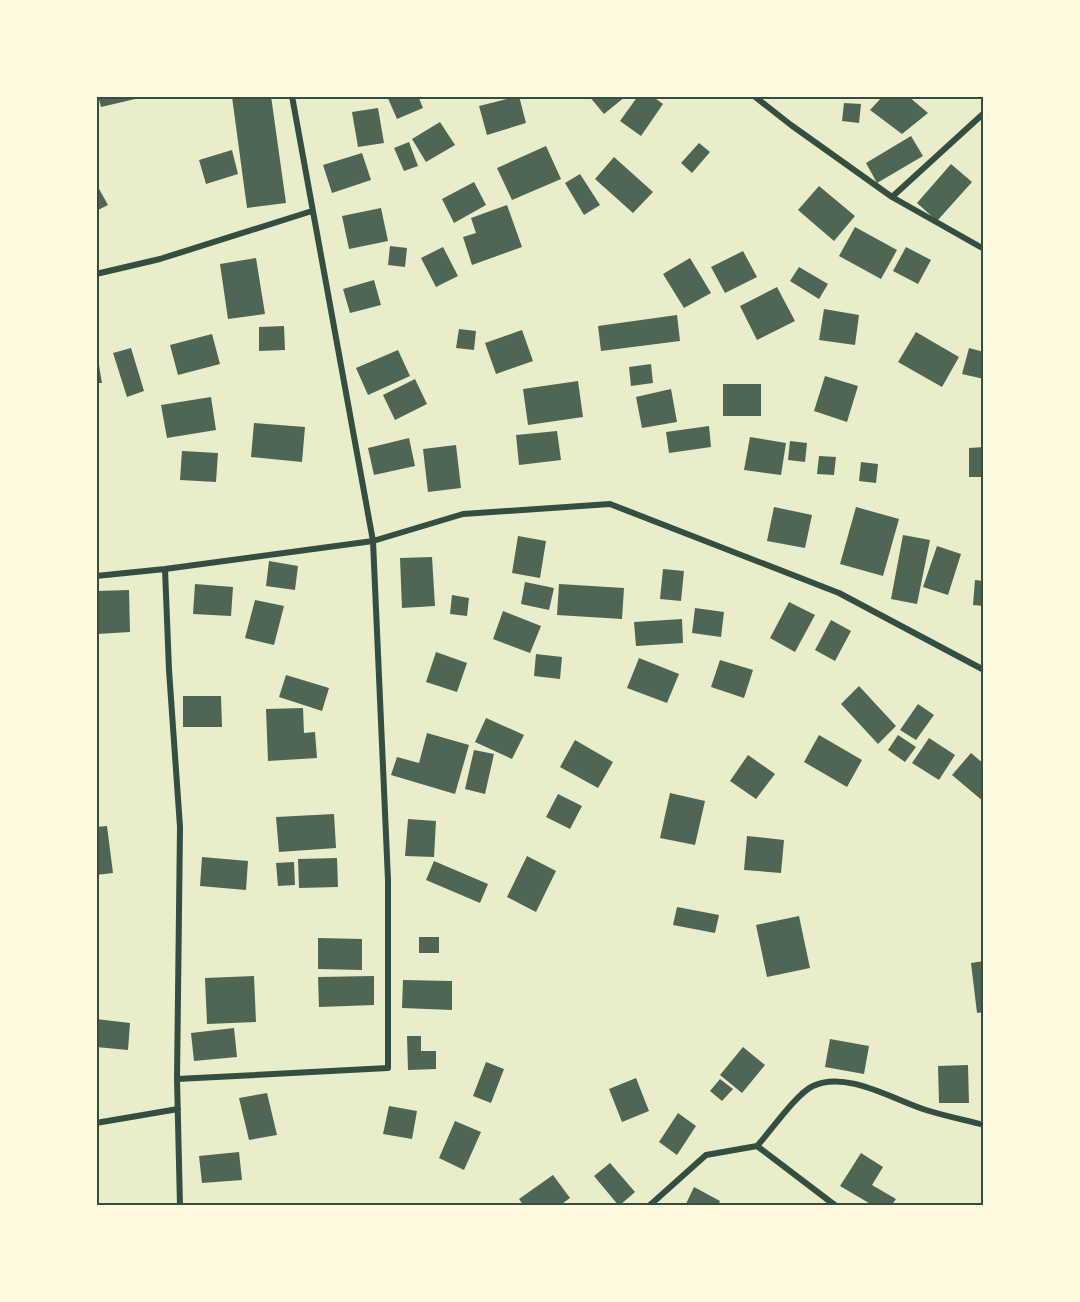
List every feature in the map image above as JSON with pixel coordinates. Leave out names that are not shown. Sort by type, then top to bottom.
[{"type":"street","points":[[177,1079],[388,1068],[388,880],[373,541],[292,96]]},
{"type":"street","points":[[754,96],[790,125],[892,197],[984,249]]},
{"type":"street","points":[[892,197],[984,113]]},
{"type":"street","points":[[96,274],[160,259],[312,211]]},
{"type":"street","points":[[96,576],[373,541],[463,514],[610,504],[839,593],[984,670]]},
{"type":"street","points":[[165,569],[169,670],[180,826],[177,1079],[180,1206]]},
{"type":"street","points":[[649,1206],[706,1155],[757,1146],[797,1098],[812,1086],[826,1082],[857,1084],[926,1110],[984,1125]]},
{"type":"street","points":[[96,1123],[178,1109]]},
{"type":"street","points":[[757,1146],[836,1206]]},
{"type":"building","points":[[98,96],[144,96],[144,97],[101,107]]},
{"type":"building","points":[[271,96],[286,203],[247,208],[232,97]]},
{"type":"building","points":[[387,96],[418,96],[423,108],[397,119]]},
{"type":"building","points":[[519,96],[526,123],[487,135],[479,106]]},
{"type":"building","points":[[589,96],[626,96],[604,114]]},
{"type":"building","points":[[638,96],[652,96],[663,104],[641,136],[620,121]]},
{"type":"building","points":[[883,96],[908,96],[928,113],[902,134],[870,110]]},
{"type":"building","points":[[844,103],[861,104],[859,123],[842,121]]},
{"type":"building","points":[[378,108],[384,143],[358,147],[352,112]]},
{"type":"building","points":[[440,122],[455,145],[426,162],[412,139]]},
{"type":"building","points":[[911,136],[923,156],[877,183],[866,163]]},
{"type":"building","points":[[409,142],[418,166],[404,171],[394,148]]},
{"type":"building","points":[[699,143],[710,152],[692,173],[681,163]]},
{"type":"building","points":[[546,146],[561,179],[512,200],[497,168]]},
{"type":"building","points":[[232,150],[238,174],[206,184],[199,160]]},
{"type":"building","points":[[362,153],[371,180],[332,193],[323,165]]},
{"type":"building","points":[[614,157],[653,192],[633,213],[595,179]]},
{"type":"building","points":[[951,164],[972,182],[937,221],[917,203]]},
{"type":"building","points":[[580,174],[600,205],[584,215],[565,183]]},
{"type":"building","points":[[474,182],[486,205],[454,223],[442,199]]},
{"type":"building","points":[[819,186],[855,216],[834,241],[798,210]]},
{"type":"building","points":[[98,187],[108,205],[96,211],[96,188]]},
{"type":"building","points":[[507,205],[522,247],[472,265],[463,237],[476,233],[471,218]]},
{"type":"building","points":[[381,208],[388,241],[349,249],[342,216]]},
{"type":"building","points":[[855,227],[897,250],[881,279],[839,256]]},
{"type":"building","points":[[390,246],[407,248],[405,267],[388,265]]},
{"type":"building","points":[[443,247],[458,276],[436,287],[421,258]]},
{"type":"building","points":[[906,247],[931,260],[918,284],[893,271]]},
{"type":"building","points":[[743,251],[757,277],[725,293],[711,267]]},
{"type":"building","points":[[256,258],[265,314],[228,319],[220,264]]},
{"type":"building","points":[[690,258],[711,293],[684,308],[663,274]]},
{"type":"building","points":[[799,267],[828,284],[819,299],[790,281]]},
{"type":"building","points":[[374,280],[381,305],[350,313],[343,289]]},
{"type":"building","points":[[777,287],[795,321],[757,340],[740,306]]},
{"type":"building","points":[[824,309],[859,315],[855,345],[819,340]]},
{"type":"building","points":[[677,315],[680,341],[601,351],[598,326]]},
{"type":"building","points":[[284,326],[285,350],[259,351],[259,327]]},
{"type":"building","points":[[459,329],[476,331],[474,350],[456,348]]},
{"type":"building","points":[[522,330],[533,361],[496,374],[485,343]]},
{"type":"building","points":[[916,332],[959,357],[942,387],[898,362]]},
{"type":"building","points":[[212,334],[220,364],[178,375],[170,345]]},
{"type":"building","points":[[131,348],[144,391],[127,397],[113,353]]},
{"type":"building","points":[[969,348],[984,352],[984,379],[962,374]]},
{"type":"building","points":[[398,350],[410,376],[368,395],[356,368]]},
{"type":"building","points":[[97,353],[102,383],[96,383]]},
{"type":"building","points":[[651,364],[653,383],[631,386],[629,367]]},
{"type":"building","points":[[825,376],[858,386],[847,422],[814,411]]},
{"type":"building","points":[[415,379],[427,404],[395,420],[383,395]]},
{"type":"building","points":[[578,381],[583,417],[528,425],[523,389]]},
{"type":"building","points":[[723,384],[761,384],[761,416],[723,416]]},
{"type":"building","points":[[671,389],[677,422],[642,428],[636,397]]},
{"type":"building","points":[[211,397],[216,430],[167,438],[161,405]]},
{"type":"building","points":[[254,423],[305,427],[302,462],[251,457]]},
{"type":"building","points":[[709,426],[711,447],[669,453],[666,432]]},
{"type":"building","points":[[557,431],[561,460],[519,465],[516,435]]},
{"type":"building","points":[[750,437],[786,443],[781,475],[744,470]]},
{"type":"building","points":[[409,438],[415,466],[374,475],[368,448]]},
{"type":"building","points":[[790,441],[807,443],[805,462],[788,460]]},
{"type":"building","points":[[456,445],[461,488],[428,492],[423,449]]},
{"type":"building","points":[[984,447],[984,477],[969,477],[969,448]]},
{"type":"building","points":[[182,451],[218,453],[216,482],[180,480]]},
{"type":"building","points":[[819,456],[836,457],[834,475],[817,474]]},
{"type":"building","points":[[861,462],[878,464],[876,483],[859,481]]},
{"type":"building","points":[[774,507],[812,515],[805,548],[767,541]]},
{"type":"building","points":[[856,507],[899,519],[883,576],[840,564]]},
{"type":"building","points":[[903,535],[930,540],[917,604],[891,599]]},
{"type":"building","points":[[518,536],[546,541],[540,578],[512,573]]},
{"type":"building","points":[[937,546],[961,554],[948,595],[923,587]]},
{"type":"building","points":[[432,557],[435,606],[402,608],[400,558]]},
{"type":"building","points":[[269,561],[298,566],[295,590],[266,586]]},
{"type":"building","points":[[663,569],[684,571],[681,601],[660,599]]},
{"type":"building","points":[[975,580],[984,581],[984,606],[973,605]]},
{"type":"building","points":[[525,582],[554,588],[549,610],[521,604]]},
{"type":"building","points":[[195,584],[233,587],[231,616],[193,614]]},
{"type":"building","points":[[559,584],[624,588],[622,619],[557,615]]},
{"type":"building","points":[[129,590],[130,632],[97,634],[96,591]]},
{"type":"building","points":[[452,595],[469,598],[467,616],[450,614]]},
{"type":"building","points":[[255,600],[284,606],[274,645],[245,638]]},
{"type":"building","points":[[789,602],[815,615],[795,652],[770,638]]},
{"type":"building","points":[[695,608],[724,612],[721,637],[692,633]]},
{"type":"building","points":[[503,611],[541,626],[530,653],[493,639]]},
{"type":"building","points":[[682,619],[683,643],[636,646],[634,622]]},
{"type":"building","points":[[831,620],[851,631],[835,661],[815,650]]},
{"type":"building","points":[[436,652],[467,663],[457,692],[426,682]]},
{"type":"building","points":[[536,654],[562,657],[560,679],[534,676]]},
{"type":"building","points":[[639,658],[679,674],[667,703],[627,688]]},
{"type":"building","points":[[720,660],[753,670],[744,698],[711,687]]},
{"type":"building","points":[[286,675],[329,688],[322,711],[279,697]]},
{"type":"building","points":[[859,686],[896,726],[878,744],[841,704]]},
{"type":"building","points":[[183,696],[221,696],[222,727],[183,727]]},
{"type":"building","points":[[918,704],[934,715],[916,740],[900,730]]},
{"type":"building","points":[[303,708],[304,733],[315,732],[317,758],[268,761],[266,709]]},
{"type":"building","points":[[486,718],[524,735],[512,759],[475,742]]},
{"type":"building","points":[[427,733],[469,745],[455,794],[391,775],[397,757],[419,763]]},
{"type":"building","points":[[819,735],[862,760],[847,787],[804,762]]},
{"type":"building","points":[[898,735],[916,747],[905,762],[888,750]]},
{"type":"building","points":[[929,738],[955,755],[939,780],[912,763]]},
{"type":"building","points":[[575,740],[613,762],[598,788],[560,767]]},
{"type":"building","points":[[474,750],[494,754],[485,794],[465,789]]},
{"type":"building","points":[[971,753],[984,764],[984,802],[952,775]]},
{"type":"building","points":[[748,755],[775,774],[756,799],[730,781]]},
{"type":"building","points":[[670,793],[705,801],[695,845],[660,838]]},
{"type":"building","points":[[558,794],[582,806],[570,829],[546,817]]},
{"type":"building","points":[[334,814],[336,848],[279,852],[276,817]]},
{"type":"building","points":[[408,819],[436,821],[434,857],[405,856]]},
{"type":"building","points":[[107,826],[113,873],[96,875],[96,827]]},
{"type":"building","points":[[747,836],[784,840],[781,873],[744,870]]},
{"type":"building","points":[[527,856],[556,871],[536,912],[507,897]]},
{"type":"building","points":[[202,857],[248,861],[246,890],[200,886]]},
{"type":"building","points":[[337,858],[338,887],[299,888],[298,859]]},
{"type":"building","points":[[434,861],[488,884],[480,903],[426,880]]},
{"type":"building","points":[[294,862],[295,885],[278,886],[276,863]]},
{"type":"building","points":[[677,907],[719,915],[715,933],[673,925]]},
{"type":"building","points":[[799,916],[810,968],[767,977],[756,925]]},
{"type":"building","points":[[419,937],[439,937],[439,953],[419,953]]},
{"type":"building","points":[[318,938],[362,939],[362,970],[318,969]]},
{"type":"building","points":[[984,961],[984,1012],[977,1013],[971,963]]},
{"type":"building","points":[[254,976],[256,1022],[207,1024],[205,978]]},
{"type":"building","points":[[374,976],[374,1005],[319,1007],[318,977]]},
{"type":"building","points":[[403,980],[452,981],[452,1010],[402,1008]]},
{"type":"building","points":[[96,1019],[130,1023],[128,1050],[96,1047]]},
{"type":"building","points":[[234,1028],[237,1057],[194,1061],[191,1033]]},
{"type":"building","points":[[407,1036],[421,1036],[421,1051],[436,1051],[436,1069],[408,1070]]},
{"type":"building","points":[[830,1039],[869,1046],[864,1074],[825,1067]]},
{"type":"building","points":[[743,1047],[765,1065],[742,1093],[720,1075]]},
{"type":"building","points":[[486,1062],[504,1069],[491,1103],[473,1096]]},
{"type":"building","points":[[968,1065],[969,1103],[939,1103],[938,1066]]},
{"type":"building","points":[[636,1078],[649,1111],[622,1122],[609,1089]]},
{"type":"building","points":[[720,1079],[733,1089],[722,1101],[710,1091]]},
{"type":"building","points":[[267,1093],[277,1135],[249,1140],[239,1098]]},
{"type":"building","points":[[389,1106],[417,1111],[412,1139],[383,1134]]},
{"type":"building","points":[[678,1113],[696,1126],[677,1155],[659,1142]]},
{"type":"building","points":[[455,1121],[481,1132],[464,1170],[439,1158]]},
{"type":"building","points":[[239,1152],[242,1180],[202,1183],[199,1156]]},
{"type":"building","points":[[861,1153],[883,1167],[872,1185],[896,1199],[891,1206],[874,1206],[840,1186]]},
{"type":"building","points":[[610,1163],[635,1192],[619,1206],[594,1176]]},
{"type":"building","points":[[553,1175],[570,1198],[559,1206],[524,1206],[519,1199]]},
{"type":"building","points":[[694,1187],[720,1201],[718,1206],[685,1206]]}]
